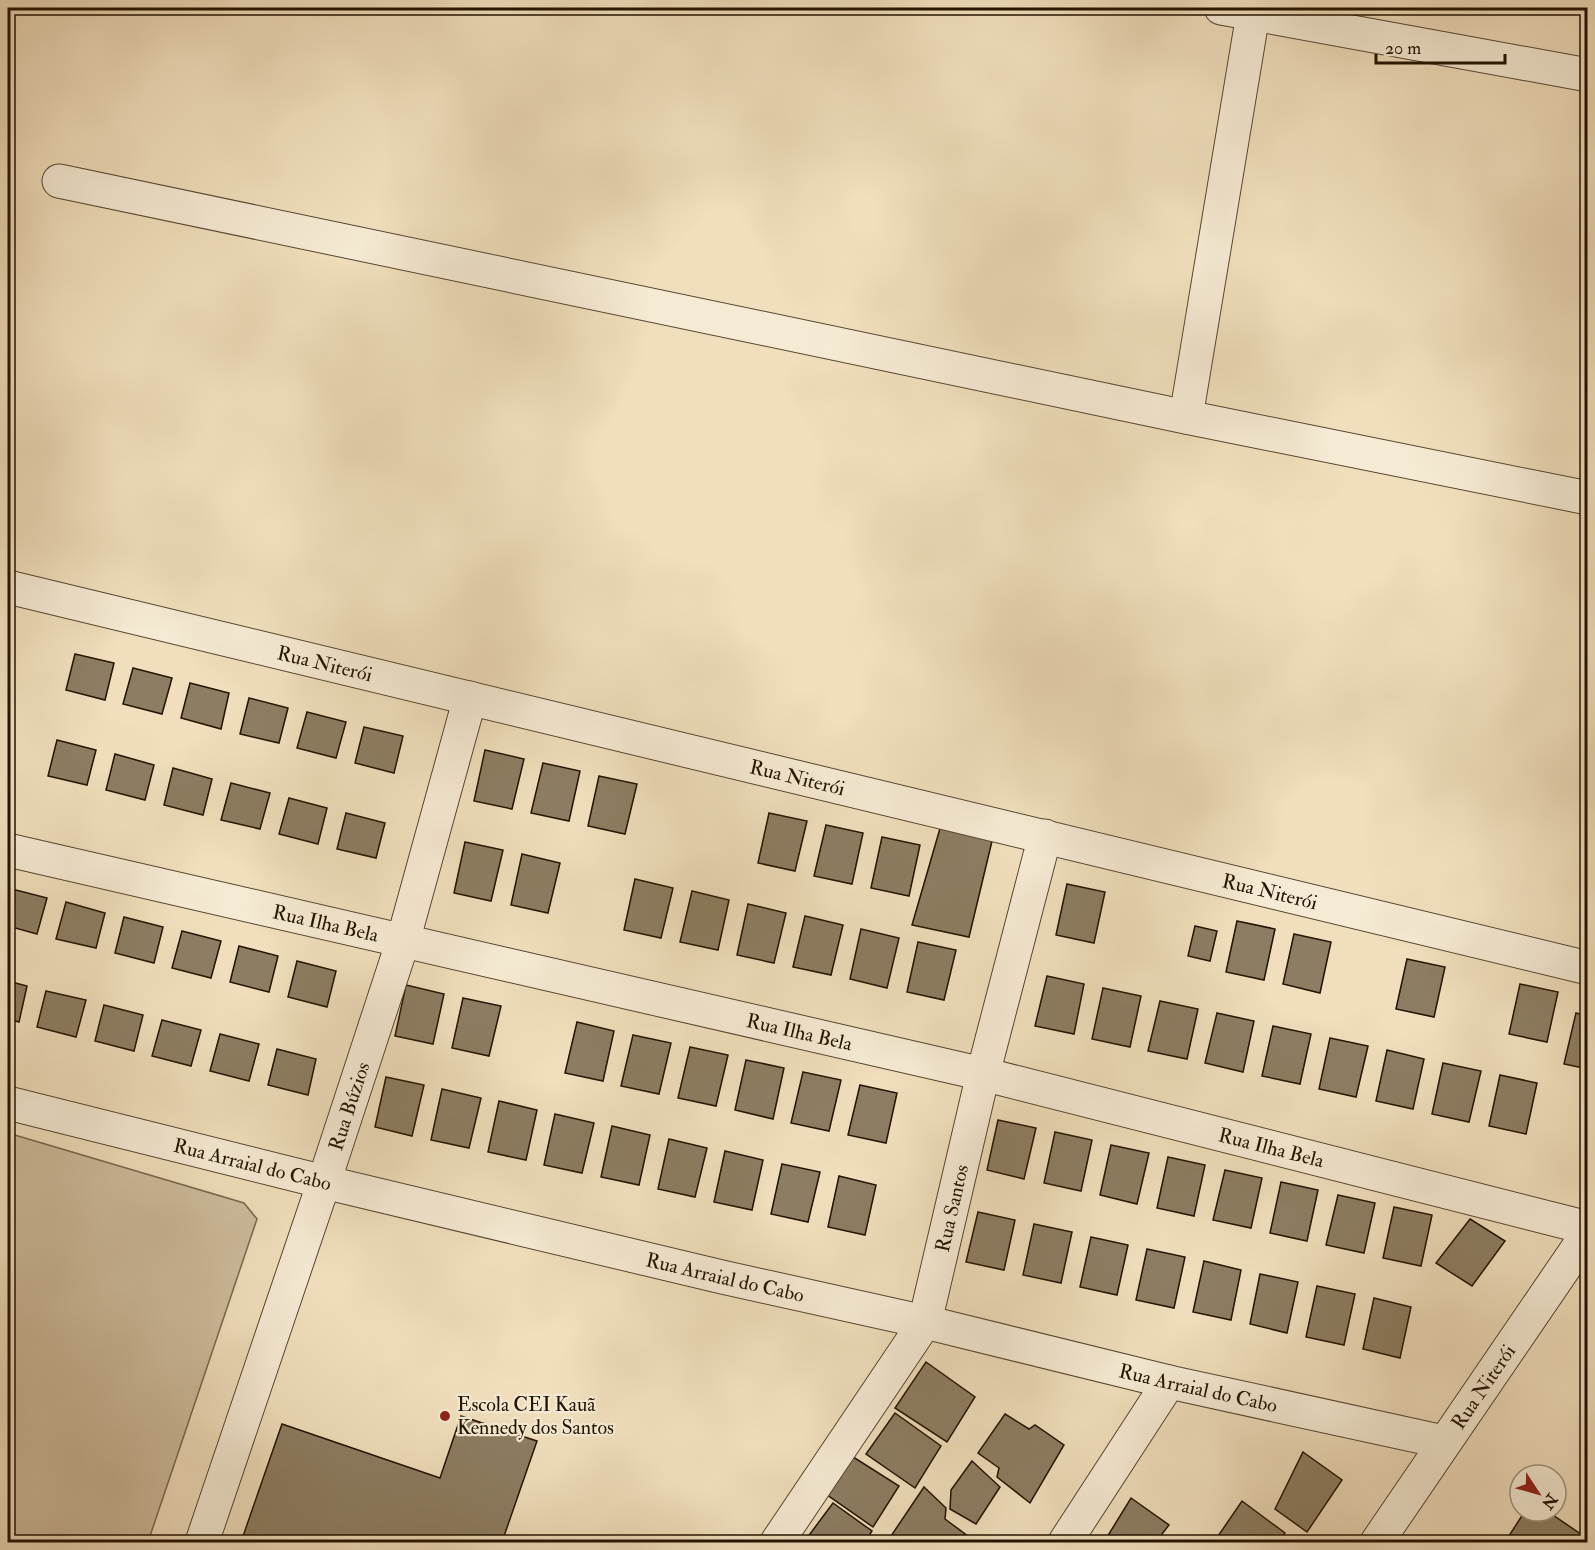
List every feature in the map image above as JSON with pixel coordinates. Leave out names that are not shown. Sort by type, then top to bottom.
[{"type":"street","points":[[1221,8],[1253,11],[1587,75]]},
{"type":"street","points":[[1186,417],[1253,11]]},
{"type":"street","points":[[58,181],[1186,417],[1587,498]]},
{"type":"street","name":"Rua Niterói","points":[[8,587],[1587,968]]},
{"type":"street","name":"Rua Búzios","points":[[202,1542],[403,941],[470,698]]},
{"type":"street","name":"Rua Santos","points":[[777,1542],[925,1322],[983,1074],[1045,836]]},
{"type":"street","name":"Rua Ilha Bela","points":[[8,850],[983,1074],[1587,1228]]},
{"type":"street","name":"Rua Arraial do Cabo","points":[[8,1103],[324,1182],[722,1277],[925,1322],[1168,1382],[1444,1442]]},
{"type":"street","name":"Rua Niterói","points":[[1377,1542],[1587,1233]]},
{"type":"street","points":[[1065,1542],[1168,1382]]},
{"type":"shaded area","points":[[8,1133],[244,1203],[257,1219],[148,1542],[8,1542]]},
{"type":"building","points":[[75,654],[114,663],[105,700],[66,690]]},
{"type":"building","points":[[133,668],[172,678],[162,714],[123,704]]},
{"type":"building","points":[[190,683],[229,693],[221,729],[181,718]]},
{"type":"building","points":[[249,698],[288,708],[279,743],[240,734]]},
{"type":"building","points":[[307,712],[346,722],[336,758],[297,748]]},
{"type":"building","points":[[364,727],[403,736],[394,773],[355,763]]},
{"type":"building","points":[[57,740],[96,750],[87,785],[48,776]]},
{"type":"building","points":[[485,750],[524,759],[512,809],[474,801]]},
{"type":"building","points":[[115,754],[154,765],[145,800],[106,790]]},
{"type":"building","points":[[543,763],[580,771],[569,821],[531,813]]},
{"type":"building","points":[[173,768],[212,779],[203,815],[164,805]]},
{"type":"building","points":[[599,776],[637,784],[625,834],[588,826]]},
{"type":"building","points":[[231,783],[270,793],[260,829],[221,820]]},
{"type":"building","points":[[289,798],[327,808],[318,844],[279,834]]},
{"type":"building","points":[[346,813],[385,823],[376,858],[337,849]]},
{"type":"building","points":[[769,813],[807,821],[795,871],[758,863]]},
{"type":"building","points":[[826,825],[863,833],[852,884],[814,876]]},
{"type":"building","points":[[941,825],[993,837],[969,937],[912,925]]},
{"type":"building","points":[[882,837],[920,845],[909,896],[871,888]]},
{"type":"building","points":[[465,842],[503,850],[491,901],[454,893]]},
{"type":"building","points":[[522,854],[560,863],[548,913],[511,905]]},
{"type":"building","points":[[635,879],[673,888],[661,938],[624,930]]},
{"type":"building","points":[[1067,884],[1105,892],[1094,943],[1056,935]]},
{"type":"building","points":[[8,888],[47,898],[37,934],[8,926]]},
{"type":"building","points":[[692,891],[729,900],[718,950],[680,942]]},
{"type":"building","points":[[66,902],[105,913],[96,948],[56,939]]},
{"type":"building","points":[[748,904],[786,913],[774,963],[737,955]]},
{"type":"building","points":[[805,916],[843,925],[831,975],[793,967]]},
{"type":"building","points":[[124,917],[163,927],[154,963],[115,953]]},
{"type":"building","points":[[1237,921],[1275,929],[1264,980],[1226,972]]},
{"type":"building","points":[[1195,926],[1217,931],[1210,961],[1188,956]]},
{"type":"building","points":[[861,929],[899,938],[887,988],[850,979]]},
{"type":"building","points":[[182,931],[221,941],[211,978],[172,968]]},
{"type":"building","points":[[1294,934],[1331,942],[1320,993],[1283,984]]},
{"type":"building","points":[[918,942],[956,950],[944,1000],[907,992]]},
{"type":"building","points":[[239,946],[278,956],[269,992],[230,982]]},
{"type":"building","points":[[1407,959],[1445,967],[1434,1017],[1396,1009]]},
{"type":"building","points":[[297,961],[336,971],[327,1007],[288,997]]},
{"type":"building","points":[[1047,976],[1084,984],[1074,1034],[1035,1026]]},
{"type":"building","points":[[8,981],[27,986],[19,1022],[8,1019]]},
{"type":"building","points":[[1520,984],[1558,992],[1547,1042],[1509,1034]]},
{"type":"building","points":[[406,985],[444,994],[433,1044],[395,1036]]},
{"type":"building","points":[[1103,988],[1141,996],[1130,1047],[1092,1039]]},
{"type":"building","points":[[46,991],[86,1000],[76,1037],[37,1027]]},
{"type":"building","points":[[463,998],[501,1006],[489,1056],[452,1048]]},
{"type":"building","points":[[1160,1001],[1198,1009],[1187,1059],[1148,1051]]},
{"type":"building","points":[[104,1005],[143,1015],[134,1051],[95,1041]]},
{"type":"building","points":[[1217,1013],[1254,1021],[1243,1072],[1205,1063]]},
{"type":"building","points":[[1576,1013],[1588,1016],[1588,1069],[1564,1064]]},
{"type":"building","points":[[162,1020],[201,1030],[191,1066],[152,1056]]},
{"type":"building","points":[[577,1022],[614,1031],[603,1081],[565,1073]]},
{"type":"building","points":[[1273,1026],[1311,1034],[1300,1084],[1262,1076]]},
{"type":"building","points":[[220,1034],[259,1044],[249,1081],[210,1071]]},
{"type":"building","points":[[633,1035],[671,1043],[659,1094],[621,1086]]},
{"type":"building","points":[[1330,1038],[1368,1046],[1356,1097],[1319,1089]]},
{"type":"building","points":[[690,1047],[728,1055],[716,1106],[678,1098]]},
{"type":"building","points":[[277,1049],[316,1059],[308,1095],[268,1085]]},
{"type":"building","points":[[1387,1050],[1424,1059],[1413,1109],[1376,1101]]},
{"type":"building","points":[[746,1060],[784,1068],[773,1119],[735,1110]]},
{"type":"building","points":[[1443,1063],[1481,1071],[1469,1122],[1432,1114]]},
{"type":"building","points":[[803,1072],[841,1080],[829,1131],[791,1123]]},
{"type":"building","points":[[1500,1075],[1537,1083],[1526,1134],[1489,1126]]},
{"type":"building","points":[[386,1077],[424,1085],[412,1136],[375,1127]]},
{"type":"building","points":[[860,1085],[897,1093],[886,1143],[848,1135]]},
{"type":"building","points":[[442,1089],[481,1098],[469,1148],[431,1140]]},
{"type":"building","points":[[499,1101],[537,1110],[526,1160],[488,1152]]},
{"type":"building","points":[[555,1114],[594,1123],[582,1173],[544,1165]]},
{"type":"building","points":[[998,1120],[1036,1128],[1024,1179],[987,1170]]},
{"type":"building","points":[[612,1126],[650,1135],[639,1185],[601,1177]]},
{"type":"building","points":[[1055,1132],[1092,1140],[1081,1191],[1044,1183]]},
{"type":"building","points":[[669,1139],[707,1148],[695,1197],[658,1189]]},
{"type":"building","points":[[1111,1145],[1149,1153],[1137,1204],[1100,1195]]},
{"type":"building","points":[[725,1151],[763,1160],[752,1210],[714,1202]]},
{"type":"building","points":[[1168,1157],[1205,1165],[1194,1216],[1157,1208]]},
{"type":"building","points":[[782,1164],[820,1172],[808,1222],[771,1214]]},
{"type":"building","points":[[1225,1170],[1262,1178],[1251,1228],[1213,1220]]},
{"type":"building","points":[[839,1176],[876,1185],[865,1235],[828,1227]]},
{"type":"building","points":[[1281,1182],[1318,1190],[1307,1241],[1270,1233]]},
{"type":"building","points":[[1338,1195],[1375,1203],[1364,1253],[1326,1245]]},
{"type":"building","points":[[1394,1207],[1432,1215],[1421,1266],[1383,1258]]},
{"type":"building","points":[[978,1212],[1015,1220],[1004,1270],[966,1262]]},
{"type":"building","points":[[1470,1219],[1505,1241],[1472,1286],[1436,1263]]},
{"type":"building","points":[[1034,1224],[1072,1232],[1061,1283],[1023,1275]]},
{"type":"building","points":[[1091,1237],[1128,1245],[1117,1295],[1080,1287]]},
{"type":"building","points":[[1147,1249],[1185,1257],[1174,1308],[1136,1300]]},
{"type":"building","points":[[1204,1261],[1241,1270],[1231,1320],[1193,1312]]},
{"type":"building","points":[[1260,1274],[1298,1282],[1287,1333],[1250,1324]]},
{"type":"building","points":[[1317,1286],[1355,1294],[1344,1345],[1306,1337]]},
{"type":"building","points":[[1374,1298],[1411,1307],[1400,1358],[1363,1349]]},
{"type":"building","points":[[926,1362],[975,1397],[947,1442],[895,1408]]},
{"type":"building","points":[[895,1413],[941,1446],[915,1488],[866,1454]]},
{"type":"building","points":[[1005,1414],[1029,1429],[1035,1425],[1064,1445],[1030,1503],[997,1477],[999,1468],[978,1453]]},
{"type":"building","points":[[461,1416],[537,1441],[502,1542],[241,1542],[282,1424],[440,1478]]},
{"type":"building","points":[[1303,1452],[1342,1480],[1307,1532],[1275,1509]]},
{"type":"building","points":[[850,1455],[899,1486],[873,1527],[823,1492]]},
{"type":"building","points":[[972,1461],[1000,1487],[976,1524],[950,1509],[951,1490]]},
{"type":"building","points":[[924,1487],[946,1508],[945,1519],[976,1542],[887,1542]]},
{"type":"building","points":[[1131,1498],[1169,1525],[1156,1542],[1104,1542]]},
{"type":"building","points":[[1242,1501],[1285,1533],[1279,1542],[1214,1542]]},
{"type":"building","points":[[833,1503],[872,1531],[865,1542],[804,1542]]},
{"type":"building","points":[[1517,1523],[1565,1523],[1588,1539],[1588,1542],[1505,1542]]},
{"type":"place","name":"Escola CEI Kauã Kennedy dos Santos","points":[[445,1416]]}]
